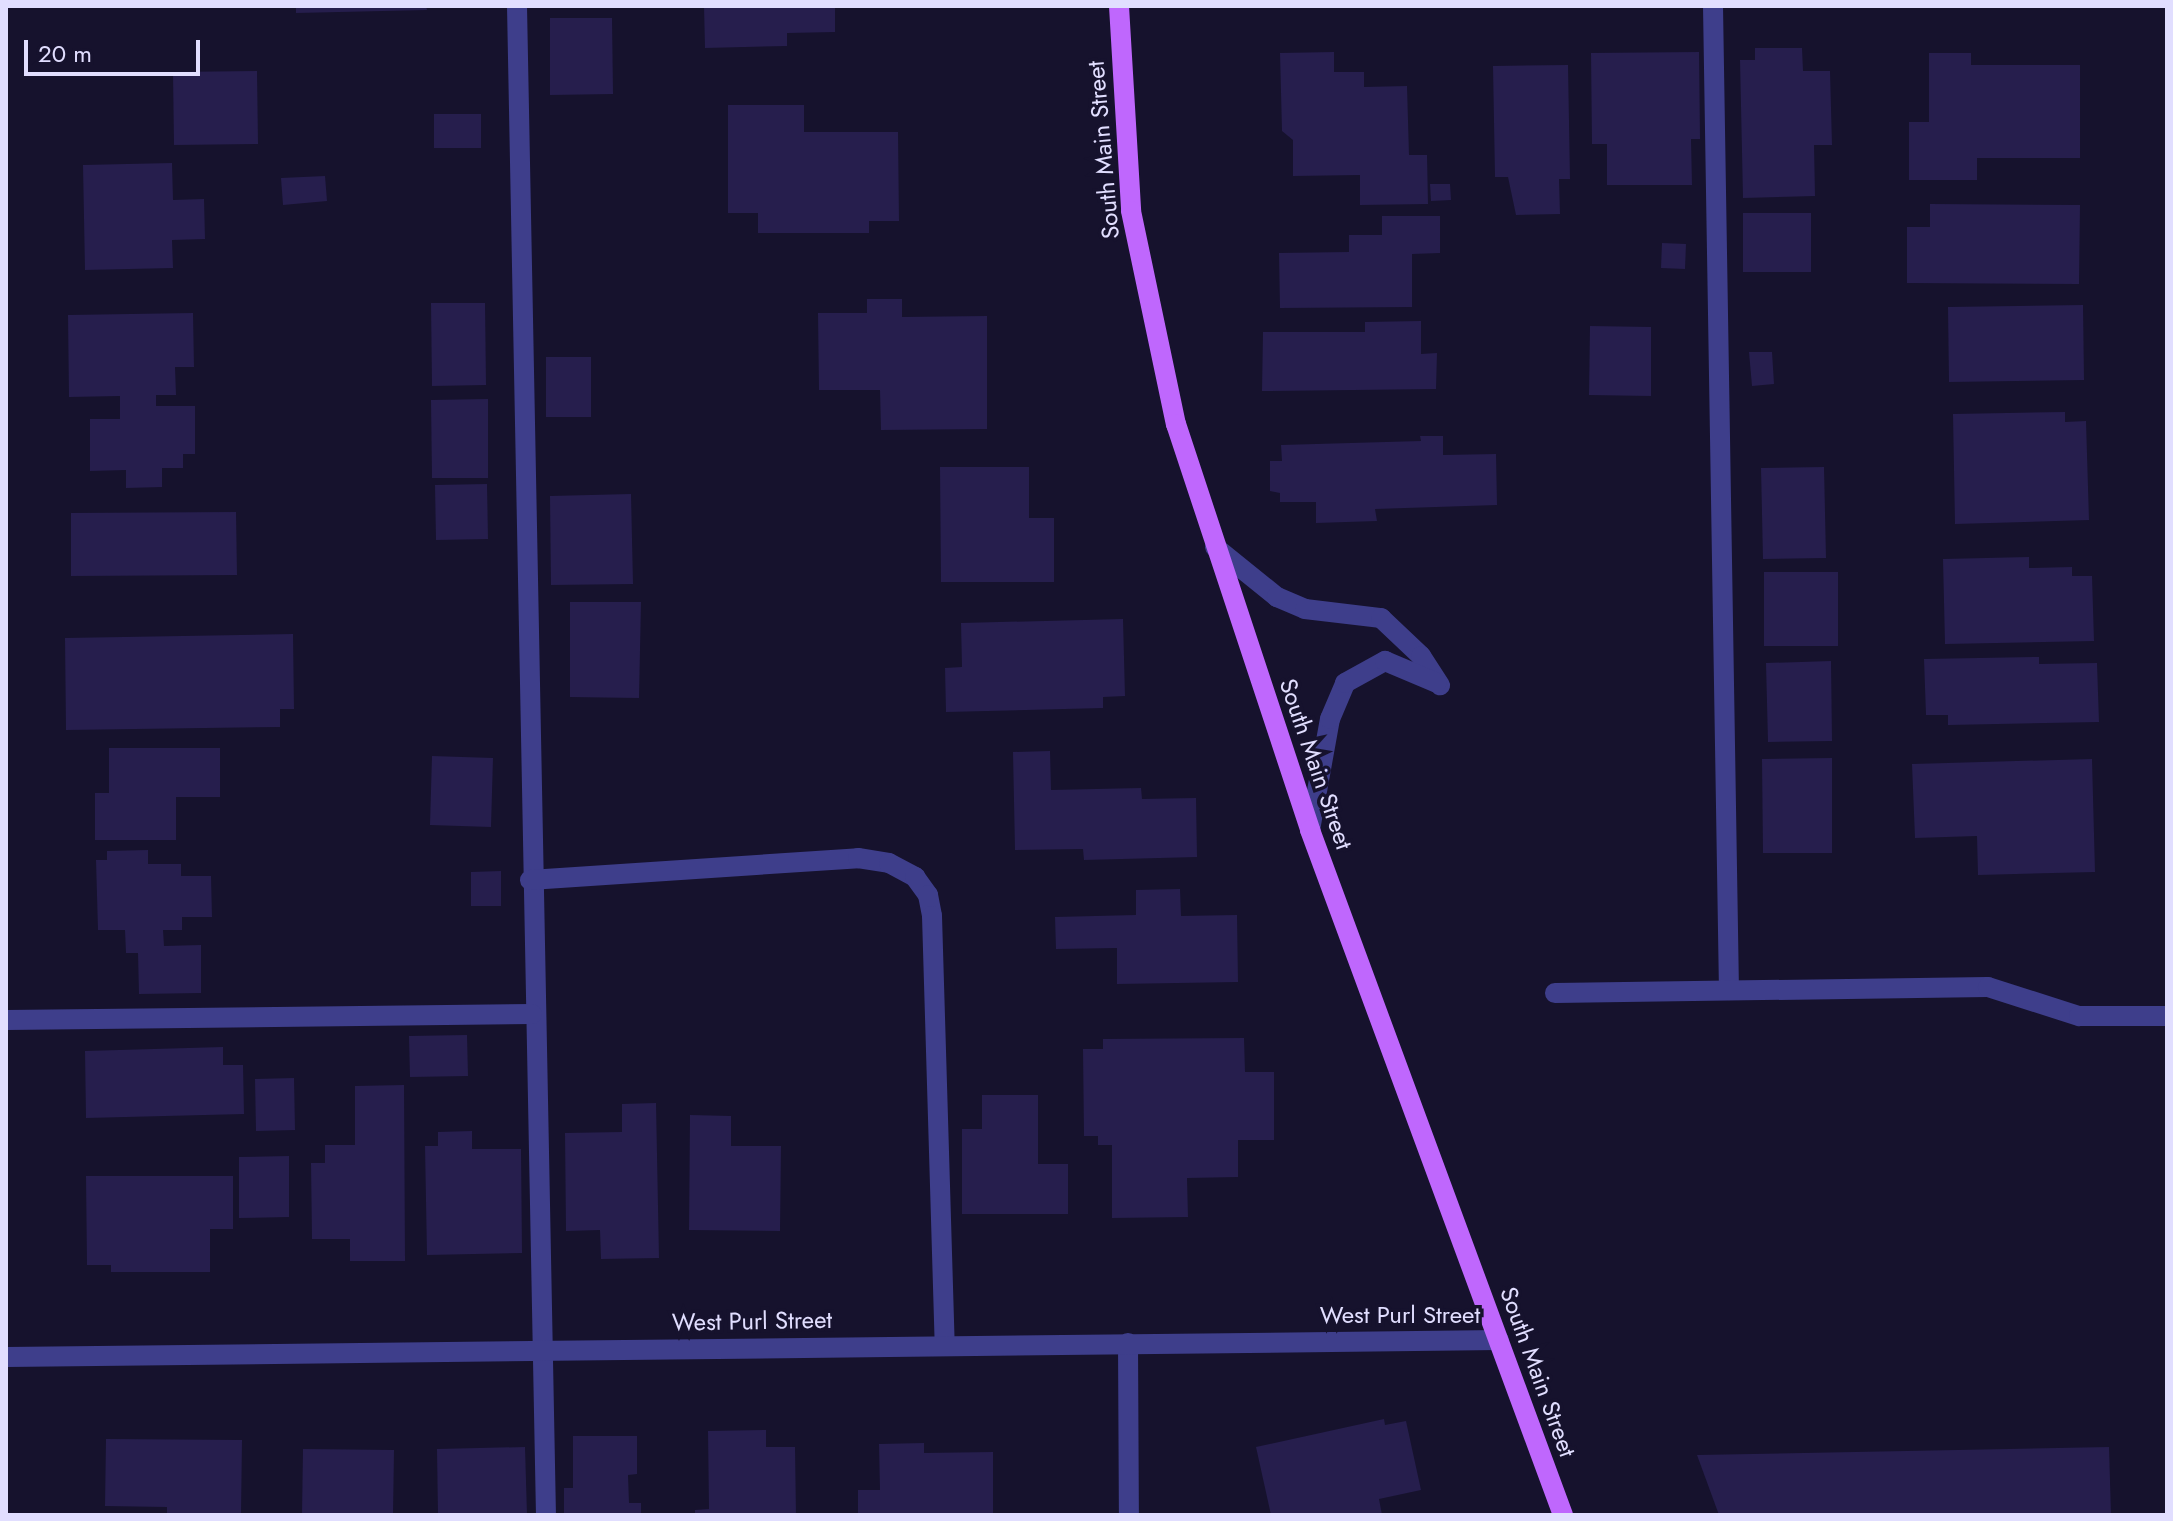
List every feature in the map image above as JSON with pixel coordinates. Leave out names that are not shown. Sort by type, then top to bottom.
[{"type":"main road","name":"South Main Street","points":[[1119,6],[1122,119],[1134,225],[1176,424],[1310,830],[1563,1515]]},
{"type":"street","points":[[517,6],[532,1014],[546,1515]]},
{"type":"street","points":[[1713,6],[1729,989]]},
{"type":"street","points":[[1215,547],[1277,597],[1305,609],[1381,618],[1421,656],[1440,685],[1385,661],[1345,683],[1326,733],[1310,830]]},
{"type":"street","points":[[530,880],[858,858],[889,863],[915,877],[928,895],[932,916],[945,1344]]},
{"type":"street","points":[[1555,993],[1988,987],[2079,1016],[2167,1016]]},
{"type":"street","points":[[6,1020],[532,1014]]},
{"type":"street","name":"West Purl Street","points":[[6,1357],[1499,1340]]},
{"type":"street","points":[[1128,1343],[1129,1515]]},
{"type":"building","points":[[296,6],[426,6],[427,10],[296,13]]},
{"type":"building","points":[[704,6],[835,6],[835,32],[787,33],[787,46],[705,48]]},
{"type":"building","points":[[550,18],[612,18],[613,94],[550,95]]},
{"type":"building","points":[[1755,48],[1802,48],[1803,71],[1830,71],[1832,145],[1814,145],[1815,196],[1743,198],[1740,60],[1755,60]]},
{"type":"building","points":[[1334,52],[1334,72],[1364,72],[1364,87],[1407,86],[1409,155],[1427,155],[1428,204],[1360,205],[1360,175],[1293,176],[1293,140],[1282,131],[1280,53]]},
{"type":"building","points":[[1699,52],[1700,139],[1691,139],[1692,185],[1607,185],[1607,144],[1592,144],[1591,53]]},
{"type":"building","points":[[1929,53],[1971,53],[1971,65],[2080,65],[2080,158],[1977,158],[1977,180],[1909,180],[1909,122],[1929,122]]},
{"type":"building","points":[[1568,65],[1570,179],[1559,179],[1560,214],[1516,215],[1508,177],[1495,177],[1493,66]]},
{"type":"building","points":[[257,71],[258,144],[174,145],[173,72]]},
{"type":"building","points":[[728,105],[804,105],[804,132],[898,132],[899,221],[869,221],[869,233],[758,233],[758,213],[728,213]]},
{"type":"building","points":[[434,114],[481,114],[481,148],[434,148]]},
{"type":"building","points":[[172,163],[173,200],[204,199],[205,239],[172,240],[173,268],[85,270],[83,165]]},
{"type":"building","points":[[325,176],[327,201],[283,205],[281,178]]},
{"type":"building","points":[[1430,184],[1450,184],[1451,200],[1431,201]]},
{"type":"building","points":[[1930,204],[2080,205],[2079,284],[1907,283],[1907,227],[1930,227]]},
{"type":"building","points":[[1743,213],[1811,213],[1811,272],[1743,272]]},
{"type":"building","points":[[1382,216],[1440,216],[1440,253],[1412,254],[1412,307],[1280,308],[1279,253],[1349,252],[1349,235],[1382,235]]},
{"type":"building","points":[[1662,243],[1686,244],[1685,269],[1661,268]]},
{"type":"building","points":[[867,299],[902,299],[902,317],[987,316],[987,429],[881,430],[880,390],[819,390],[818,313],[867,313]]},
{"type":"building","points":[[431,303],[485,303],[486,385],[432,386]]},
{"type":"building","points":[[2083,305],[2084,380],[1949,382],[1948,307]]},
{"type":"building","points":[[193,313],[194,367],[175,367],[176,395],[156,395],[156,406],[195,406],[195,454],[183,454],[183,468],[162,468],[162,487],[126,488],[126,470],[90,471],[90,419],[120,419],[120,396],[69,397],[68,315]]},
{"type":"building","points":[[1421,321],[1421,354],[1437,353],[1436,389],[1262,391],[1263,332],[1365,332],[1365,322]]},
{"type":"building","points":[[1590,326],[1651,327],[1651,396],[1589,395]]},
{"type":"building","points":[[1749,352],[1772,352],[1774,384],[1752,386]]},
{"type":"building","points":[[546,357],[591,357],[591,417],[546,417]]},
{"type":"building","points":[[488,399],[488,478],[432,478],[431,400]]},
{"type":"building","points":[[2065,412],[2065,422],[2086,421],[2089,520],[1955,524],[1953,414]]},
{"type":"building","points":[[1420,436],[1443,436],[1443,455],[1496,454],[1497,505],[1375,509],[1377,521],[1316,523],[1316,502],[1280,502],[1280,493],[1270,491],[1270,461],[1282,461],[1281,445],[1421,441]]},
{"type":"building","points":[[940,467],[1029,467],[1029,518],[1054,518],[1054,582],[941,582]]},
{"type":"building","points":[[1824,467],[1826,558],[1763,559],[1761,468]]},
{"type":"building","points":[[487,484],[488,539],[436,540],[435,485]]},
{"type":"building","points":[[631,494],[633,584],[551,585],[550,496]]},
{"type":"building","points":[[236,512],[237,575],[71,576],[71,513]]},
{"type":"building","points":[[2029,557],[2029,568],[2072,567],[2072,576],[2092,576],[2094,641],[1945,644],[1943,559]]},
{"type":"building","points":[[1764,572],[1838,572],[1838,646],[1764,646]]},
{"type":"building","points":[[570,602],[641,602],[639,698],[570,697]]},
{"type":"building","points":[[1123,619],[1125,696],[1103,697],[1103,708],[946,712],[945,668],[962,667],[961,623]]},
{"type":"building","points":[[293,634],[294,709],[280,709],[280,727],[66,730],[65,638]]},
{"type":"building","points":[[2039,657],[2039,664],[2097,663],[2099,722],[1948,725],[1948,715],[1926,715],[1924,659]]},
{"type":"building","points":[[1831,661],[1832,741],[1768,742],[1766,663]]},
{"type":"building","points":[[109,748],[220,748],[220,797],[176,797],[176,840],[95,840],[95,793],[109,793]]},
{"type":"building","points":[[1050,751],[1051,790],[1141,788],[1142,799],[1196,798],[1197,857],[1084,860],[1083,849],[1015,850],[1013,752]]},
{"type":"building","points":[[432,756],[493,758],[491,827],[430,825]]},
{"type":"building","points":[[1832,758],[1832,853],[1763,853],[1762,759]]},
{"type":"building","points":[[2092,759],[2095,872],[1978,875],[1977,836],[1915,838],[1912,764]]},
{"type":"building","points":[[148,850],[148,864],[181,864],[181,876],[211,876],[212,917],[182,917],[182,930],[163,930],[164,946],[201,945],[201,993],[139,994],[138,953],[126,953],[125,930],[98,930],[96,860],[107,860],[107,851]]},
{"type":"building","points":[[501,871],[501,906],[471,906],[471,872]]},
{"type":"building","points":[[1180,889],[1181,916],[1237,915],[1238,982],[1117,984],[1117,948],[1056,949],[1055,917],[1136,915],[1136,890]]},
{"type":"building","points":[[467,1035],[468,1076],[410,1077],[409,1036]]},
{"type":"building","points":[[1244,1038],[1245,1072],[1274,1072],[1274,1140],[1238,1140],[1238,1177],[1187,1178],[1188,1217],[1112,1218],[1112,1145],[1098,1145],[1098,1136],[1084,1136],[1083,1049],[1103,1049],[1103,1039]]},
{"type":"building","points":[[223,1047],[223,1065],[243,1065],[244,1114],[86,1118],[85,1051]]},
{"type":"building","points":[[294,1078],[295,1130],[256,1131],[255,1079]]},
{"type":"building","points":[[404,1085],[405,1261],[350,1261],[350,1239],[312,1239],[311,1163],[325,1163],[325,1145],[355,1145],[355,1086]]},
{"type":"building","points":[[982,1095],[1038,1095],[1038,1164],[1068,1164],[1068,1214],[962,1214],[962,1129],[982,1129]]},
{"type":"building","points":[[656,1103],[659,1258],[601,1259],[600,1230],[566,1231],[565,1133],[622,1132],[622,1104]]},
{"type":"building","points":[[690,1115],[731,1116],[731,1146],[781,1146],[780,1231],[689,1230]]},
{"type":"building","points":[[472,1131],[472,1149],[521,1149],[522,1253],[427,1255],[425,1146],[438,1146],[438,1132]]},
{"type":"building","points":[[289,1156],[289,1217],[239,1218],[239,1157]]},
{"type":"building","points":[[86,1176],[233,1176],[233,1229],[210,1229],[210,1272],[111,1272],[111,1265],[87,1265]]},
{"type":"building","points":[[1384,1419],[1385,1425],[1406,1421],[1421,1490],[1379,1499],[1382,1515],[1271,1515],[1256,1447]]},
{"type":"building","points":[[766,1430],[766,1447],[795,1447],[796,1515],[695,1515],[695,1510],[709,1509],[708,1431]]},
{"type":"building","points":[[573,1436],[637,1436],[637,1474],[628,1475],[629,1503],[641,1503],[641,1515],[564,1515],[564,1488],[573,1488]]},
{"type":"building","points":[[106,1439],[242,1440],[241,1515],[167,1515],[167,1507],[105,1506]]},
{"type":"building","points":[[924,1443],[924,1453],[993,1452],[993,1515],[858,1515],[858,1490],[880,1490],[879,1444]]},
{"type":"building","points":[[525,1447],[527,1515],[438,1515],[437,1449]]},
{"type":"building","points":[[2109,1447],[2111,1515],[1719,1515],[1697,1455]]},
{"type":"building","points":[[303,1449],[394,1450],[393,1515],[302,1515]]}]
